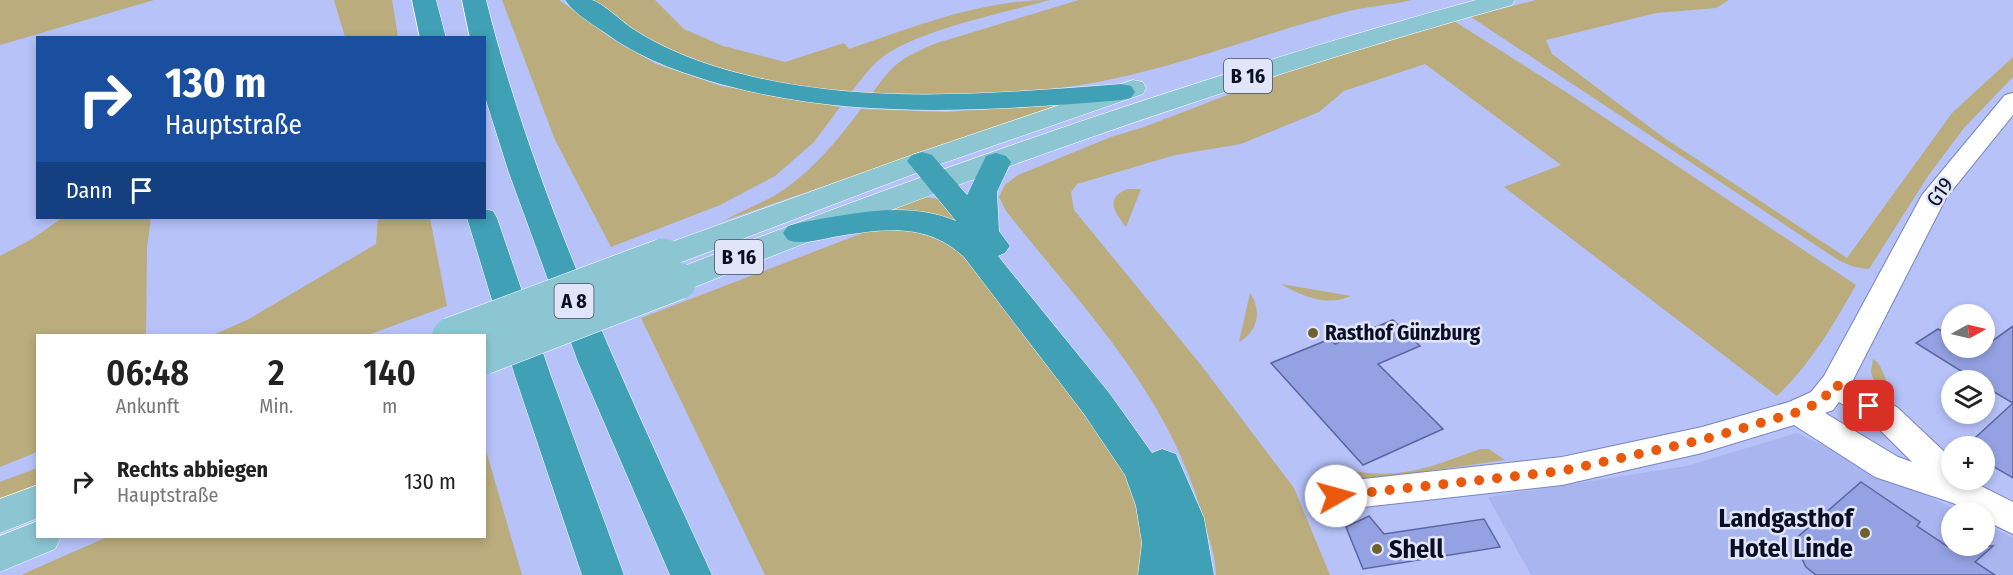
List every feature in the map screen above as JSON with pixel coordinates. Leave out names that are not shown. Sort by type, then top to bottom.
[{"type":"highway","points":[[424,0],[433,36]]},
{"type":"highway","points":[[474,0],[483,36]]},
{"type":"highway","points":[[577,0],[609,24],[652,50],[722,76],[788,91],[887,103],[992,103],[1120,92]]},
{"type":"highway","name":"A 8","points":[[486,51],[495,86],[524,173],[596,362],[691,574]]},
{"type":"highway","points":[[983,233],[982,192],[996,162]]},
{"type":"highway","points":[[931,172],[1112,387],[1149,441],[1170,479],[1184,518],[1193,575]]},
{"type":"highway","points":[[482,219],[533,376],[603,575]]},
{"type":"highway","points":[[799,232],[879,221],[913,221],[959,234],[975,249],[1097,404],[1142,469],[1156,506],[1161,534],[1160,575]]},
{"type":"main road","name":"B 16","points":[[459,334],[799,232],[931,172],[1120,92],[1436,0]]},
{"type":"main road","name":"B 16","points":[[486,355],[670,269],[931,172],[996,162],[1139,110],[1401,27],[1503,0]]},
{"type":"main road","points":[[0,516],[36,502]]},
{"type":"main road","points":[[0,554],[39,538]]},
{"type":"street","name":"G19","points":[[1336,496],[1562,471],[1702,440],[1798,412],[1822,401],[1835,384],[1935,195],[2013,100]]},
{"type":"street","points":[[1835,384],[1887,417],[1941,469]]},
{"type":"street","points":[[1798,412],[1887,467],[1941,480]]},
{"type":"street","points":[[1966,490],[2013,519]]},
{"type":"shaded area","points":[[0,0],[154,0],[0,45]]},
{"type":"shaded area","points":[[334,0],[392,0],[398,36],[345,36]]},
{"type":"shaded area","points":[[502,0],[559,0],[614,40],[656,64],[721,86],[840,107],[814,142],[775,176],[720,205],[611,247],[555,140]]},
{"type":"shaded area","points":[[592,0],[655,0],[684,29],[723,46],[785,62],[844,43],[849,49],[973,10],[1024,1],[1050,0],[940,30],[899,47],[874,64],[850,94],[746,76],[696,61],[648,39]]},
{"type":"shaded area","points":[[1079,0],[1412,0],[1349,11],[1174,64],[1103,81],[993,94],[871,95],[892,68],[924,48]]},
{"type":"shaded area","points":[[1536,0],[1729,0],[1716,8],[1656,13],[1546,40],[1552,54],[1663,137],[1847,258],[1952,113],[2013,57],[2013,77],[1964,128],[1928,176],[1869,269],[1859,268],[1835,258],[1471,17]]},
{"type":"shaded area","points":[[1454,21],[1569,94],[1856,285],[1830,330],[1811,357],[1777,396],[1504,187],[1561,165],[1425,64],[1344,91],[1319,112],[1241,144],[1175,155],[1077,184],[1071,192],[1074,210],[1201,365],[1294,488],[1330,575],[1216,575],[1212,548],[1204,521],[1189,475],[1170,433],[1122,356],[1006,211],[999,197],[1005,185],[1018,175],[1111,137],[1144,127],[1298,68]]},
{"type":"shaded area","points":[[1078,99],[723,221],[789,186],[833,144],[861,109],[947,112],[1008,108]]},
{"type":"shaded area","points":[[1127,189],[1141,189],[1126,227],[1115,211],[1114,201],[1120,193]]},
{"type":"shaded area","points":[[924,197],[939,199],[961,224],[890,211]]},
{"type":"shaded area","points":[[61,219],[151,219],[147,247],[146,334],[36,334],[36,452],[0,467],[0,256],[32,239]]},
{"type":"shaded area","points":[[378,219],[430,219],[447,306],[370,334],[215,334],[249,319],[376,244]]},
{"type":"shaded area","points":[[899,228],[939,240],[973,265],[1122,462],[1142,516],[1145,543],[1140,575],[765,575],[641,318],[868,231]]},
{"type":"shaded area","points":[[1281,284],[1351,296],[1333,300],[1315,299]]},
{"type":"shaded area","points":[[1250,293],[1256,307],[1256,320],[1250,332],[1239,342]]},
{"type":"shaded area","points":[[1873,359],[1884,374],[1897,409],[1879,398],[1871,372]]},
{"type":"shaded area","points":[[1797,433],[1941,502],[1941,556],[1995,556],[1995,529],[2013,538],[2013,575],[1531,575],[1488,497],[1687,466]]},
{"type":"shaded area","points":[[1480,449],[1489,449],[1505,460],[1372,479],[1349,477],[1336,471],[1340,468],[1378,474],[1412,471]]},
{"type":"shaded area","points":[[486,450],[522,575],[21,575],[105,538],[486,538]]},
{"type":"shaded area","points":[[36,468],[36,485],[0,501],[0,482]]},
{"type":"building","points":[[1393,320],[1420,346],[1378,364],[1443,429],[1363,465],[1271,363],[1330,339],[1335,344]]},
{"type":"building","points":[[2013,326],[2013,403],[1995,392],[1995,370],[1959,370],[1916,343],[1938,329],[1941,331],[1941,358],[1995,358],[1995,339]]},
{"type":"building","points":[[2013,403],[2013,478],[1995,467],[1995,436],[1977,436],[1990,424],[1995,424],[1995,420]]},
{"type":"building","name":"Landgasthof Hotel Linde","points":[[1861,482],[1920,522],[1917,526],[1941,542],[1941,556],[1982,556],[1975,562],[1995,575],[1816,575],[1806,567],[1793,541]]},
{"type":"building","points":[[1369,516],[1384,534],[1484,519],[1500,547],[1363,569],[1346,527]]},
{"type":"place","name":"Rasthof Günzburg","points":[[1313,333]]},
{"type":"place","name":"Landgasthof Hotel Linde","points":[[1865,533]]},
{"type":"place","name":"Shell","points":[[1377,549]]},
{"type":"route","points":[[1336,496],[1562,471],[1702,440],[1798,412],[1822,401],[1835,384],[1869,406]]}]
